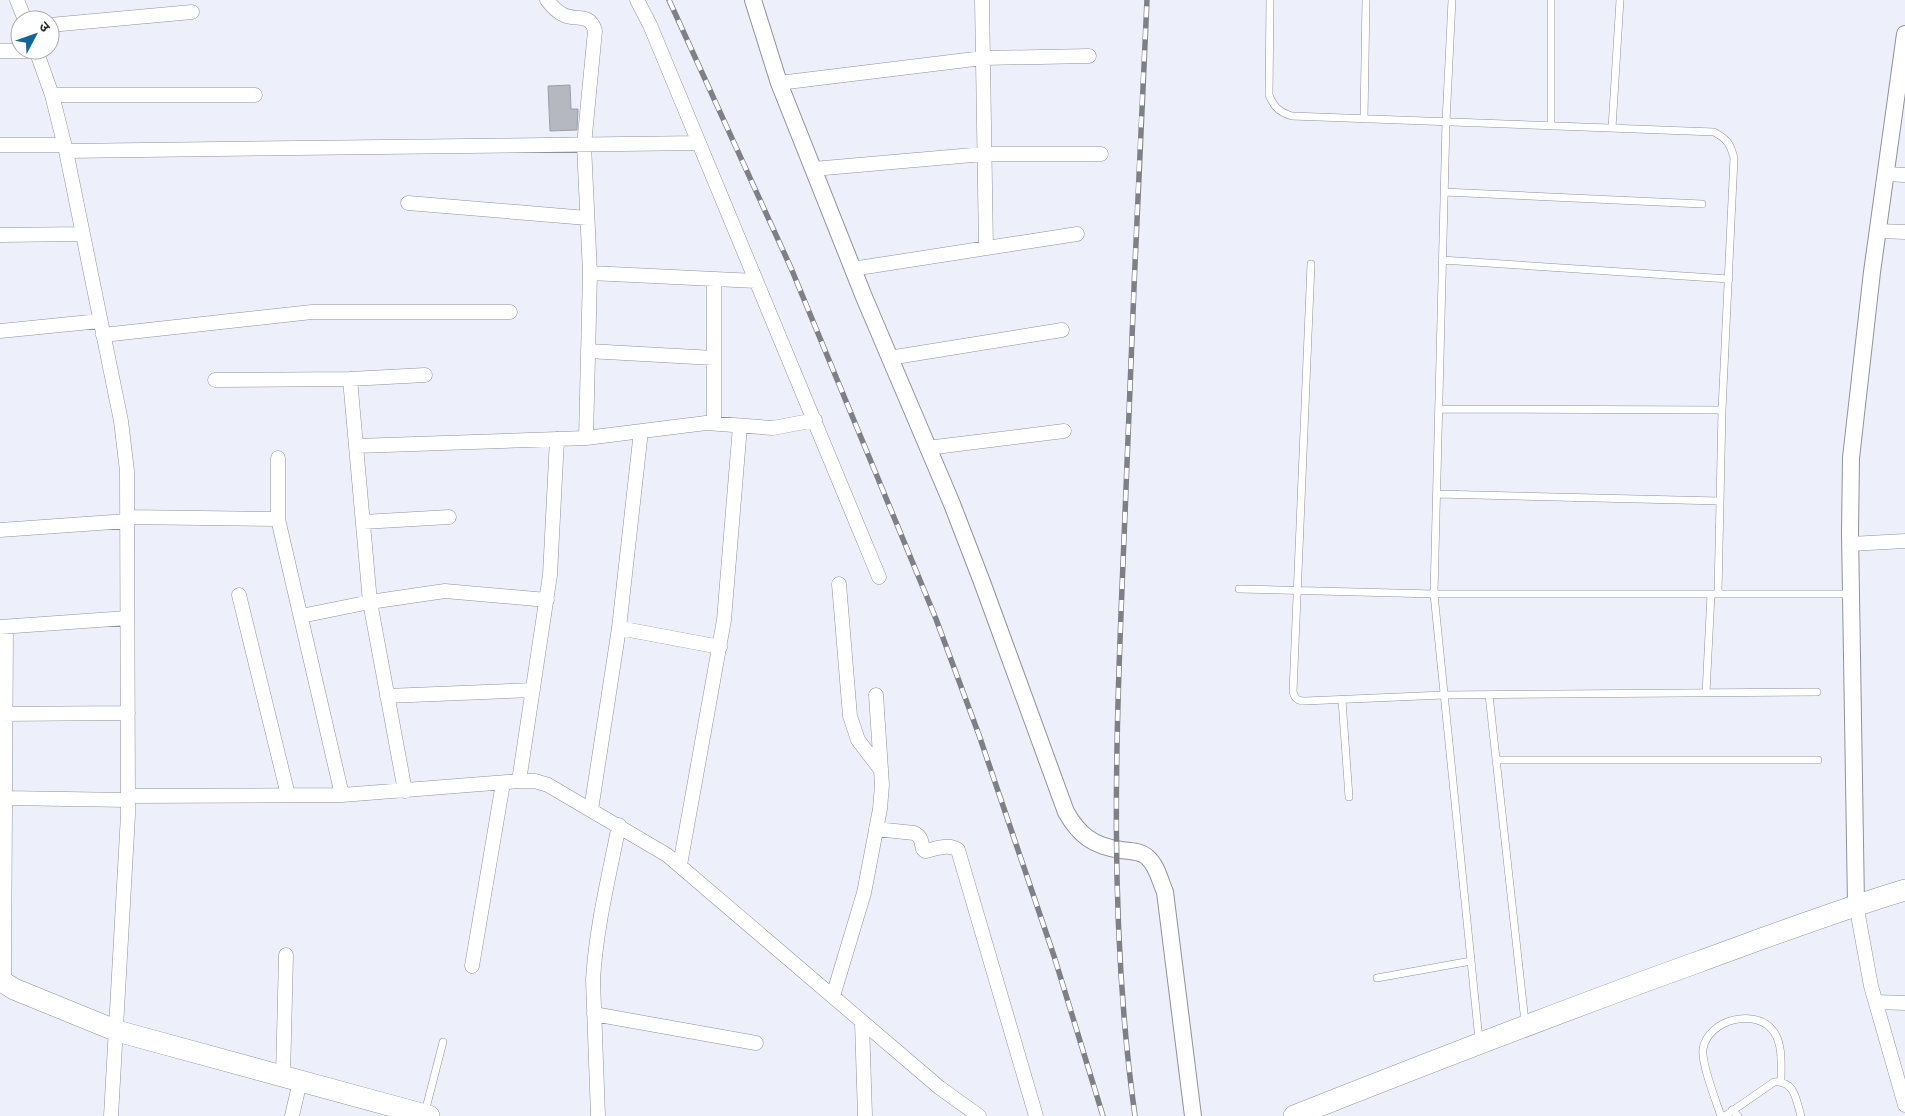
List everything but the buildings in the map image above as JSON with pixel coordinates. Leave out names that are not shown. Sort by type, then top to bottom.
[{"type":"main road","points":[[1294,1116],[1479,1043],[1856,904],[1905,890]]},
{"type":"main road","points":[[2,981],[14,989],[117,1031],[427,1115]]},
{"type":"street","points":[[547,0],[562,15],[584,18],[593,25],[594,31],[584,145],[590,273],[586,438]]},
{"type":"street","points":[[637,0],[650,25],[879,577]]},
{"type":"street","points":[[753,0],[779,83],[852,269],[982,582],[1066,812],[1073,825],[1087,839],[1116,849],[1136,852],[1147,857],[1158,876],[1167,902],[1193,1116]]},
{"type":"street","points":[[982,0],[986,248]]},
{"type":"street","points":[[60,25],[192,12]]},
{"type":"street","points":[[1905,34],[1901,96],[1885,174],[1851,458],[1850,544],[1856,904],[1872,986],[1905,1104]]},
{"type":"street","points":[[779,83],[983,58],[1089,56]]},
{"type":"street","points":[[40,60],[52,95],[65,148],[123,437],[126,471],[128,798],[111,1116]]},
{"type":"street","points":[[52,95],[255,95]]},
{"type":"street","points":[[0,145],[65,148],[699,143]]},
{"type":"street","points":[[813,169],[984,154],[1101,154]]},
{"type":"street","points":[[1885,174],[1905,174]]},
{"type":"street","points":[[408,203],[587,218]]},
{"type":"street","points":[[1878,231],[1905,232]]},
{"type":"street","points":[[0,235],[83,234]]},
{"type":"street","points":[[852,269],[1077,234]]},
{"type":"street","points":[[590,273],[756,281]]},
{"type":"street","points":[[714,280],[714,423]]},
{"type":"street","points":[[0,331],[102,328],[312,312],[510,312]]},
{"type":"street","points":[[889,358],[1062,330]]},
{"type":"street","points":[[588,351],[714,358]]},
{"type":"street","points":[[215,380],[350,379],[425,376]]},
{"type":"street","points":[[350,379],[370,602],[405,791]]},
{"type":"street","points":[[356,446],[586,438],[714,423],[761,428],[784,428],[815,420]]},
{"type":"street","points":[[680,865],[724,620],[740,426]]},
{"type":"street","points":[[591,810],[619,628],[641,431]]},
{"type":"street","points":[[927,448],[1064,431]]},
{"type":"street","points":[[519,781],[547,600],[553,543],[557,439]]},
{"type":"street","points":[[278,458],[278,519],[342,795]]},
{"type":"street","points":[[363,522],[449,517]]},
{"type":"street","points":[[0,530],[127,519],[278,519]]},
{"type":"street","points":[[1850,544],[1905,541]]},
{"type":"street","points":[[839,584],[850,716],[858,740],[881,770]]},
{"type":"street","points":[[301,616],[370,602],[445,591],[547,600]]},
{"type":"street","points":[[239,595],[288,795]]},
{"type":"street","points":[[2,981],[5,798],[3,627],[127,618]]},
{"type":"street","points":[[619,628],[720,647]]},
{"type":"street","points":[[387,696],[533,690]]},
{"type":"street","points":[[833,996],[864,893],[881,796],[876,695]]},
{"type":"street","points":[[3,714],[128,713]]},
{"type":"street","points":[[5,798],[342,795],[519,781],[548,785],[657,847],[940,1088],[979,1116]]},
{"type":"street","points":[[472,966],[502,783]]},
{"type":"street","points":[[598,1116],[593,980],[596,941],[619,825]]},
{"type":"street","points":[[876,829],[914,833],[921,838],[923,850],[925,851],[949,846],[958,850],[1036,1116]]},
{"type":"street","points":[[286,955],[292,1116]]},
{"type":"street","points":[[1876,1002],[1905,1003]]},
{"type":"street","points":[[594,1014],[756,1043]]},
{"type":"street","points":[[862,1022],[865,1116]]},
{"type":"lane","points":[[1270,0],[1269,94],[1273,106],[1281,113],[1292,116],[1714,132],[1725,138],[1734,158],[1722,410],[1720,501],[1706,693]]},
{"type":"lane","points":[[1364,119],[1366,0]]},
{"type":"lane","points":[[1452,0],[1446,122],[1434,594],[1479,1043]]},
{"type":"lane","points":[[1551,0],[1551,126]]},
{"type":"lane","points":[[1612,128],[1620,0]]},
{"type":"lane","points":[[1444,192],[1702,204]]},
{"type":"lane","points":[[1442,260],[1729,279]]},
{"type":"lane","points":[[1311,264],[1293,692],[1295,698],[1305,701],[1444,695],[1817,692]]},
{"type":"lane","points":[[1439,409],[1722,410]]},
{"type":"lane","points":[[1437,494],[1720,501]]},
{"type":"lane","points":[[1239,589],[1434,594],[1850,594]]},
{"type":"lane","points":[[1490,695],[1526,1026]]},
{"type":"lane","points":[[1342,700],[1349,797]]},
{"type":"lane","points":[[1497,760],[1818,760]]},
{"type":"lane","points":[[1377,978],[1471,961]]},
{"type":"lane","points":[[1781,1082],[1780,1047],[1774,1032],[1762,1022],[1742,1018],[1724,1023],[1709,1035],[1703,1049],[1704,1063],[1723,1116],[1774,1082],[1789,1085],[1794,1092],[1801,1116]]},
{"type":"lane","points":[[427,1115],[443,1042]]},
{"type":"lane","points":[[1732,1110],[1738,1116]]},
{"type":"railway","points":[[669,0],[791,268],[936,619],[979,735],[1054,956],[1103,1116]]},
{"type":"railway","points":[[1135,1116],[1126,1044],[1121,972],[1116,828],[1121,612],[1147,0]]}]
